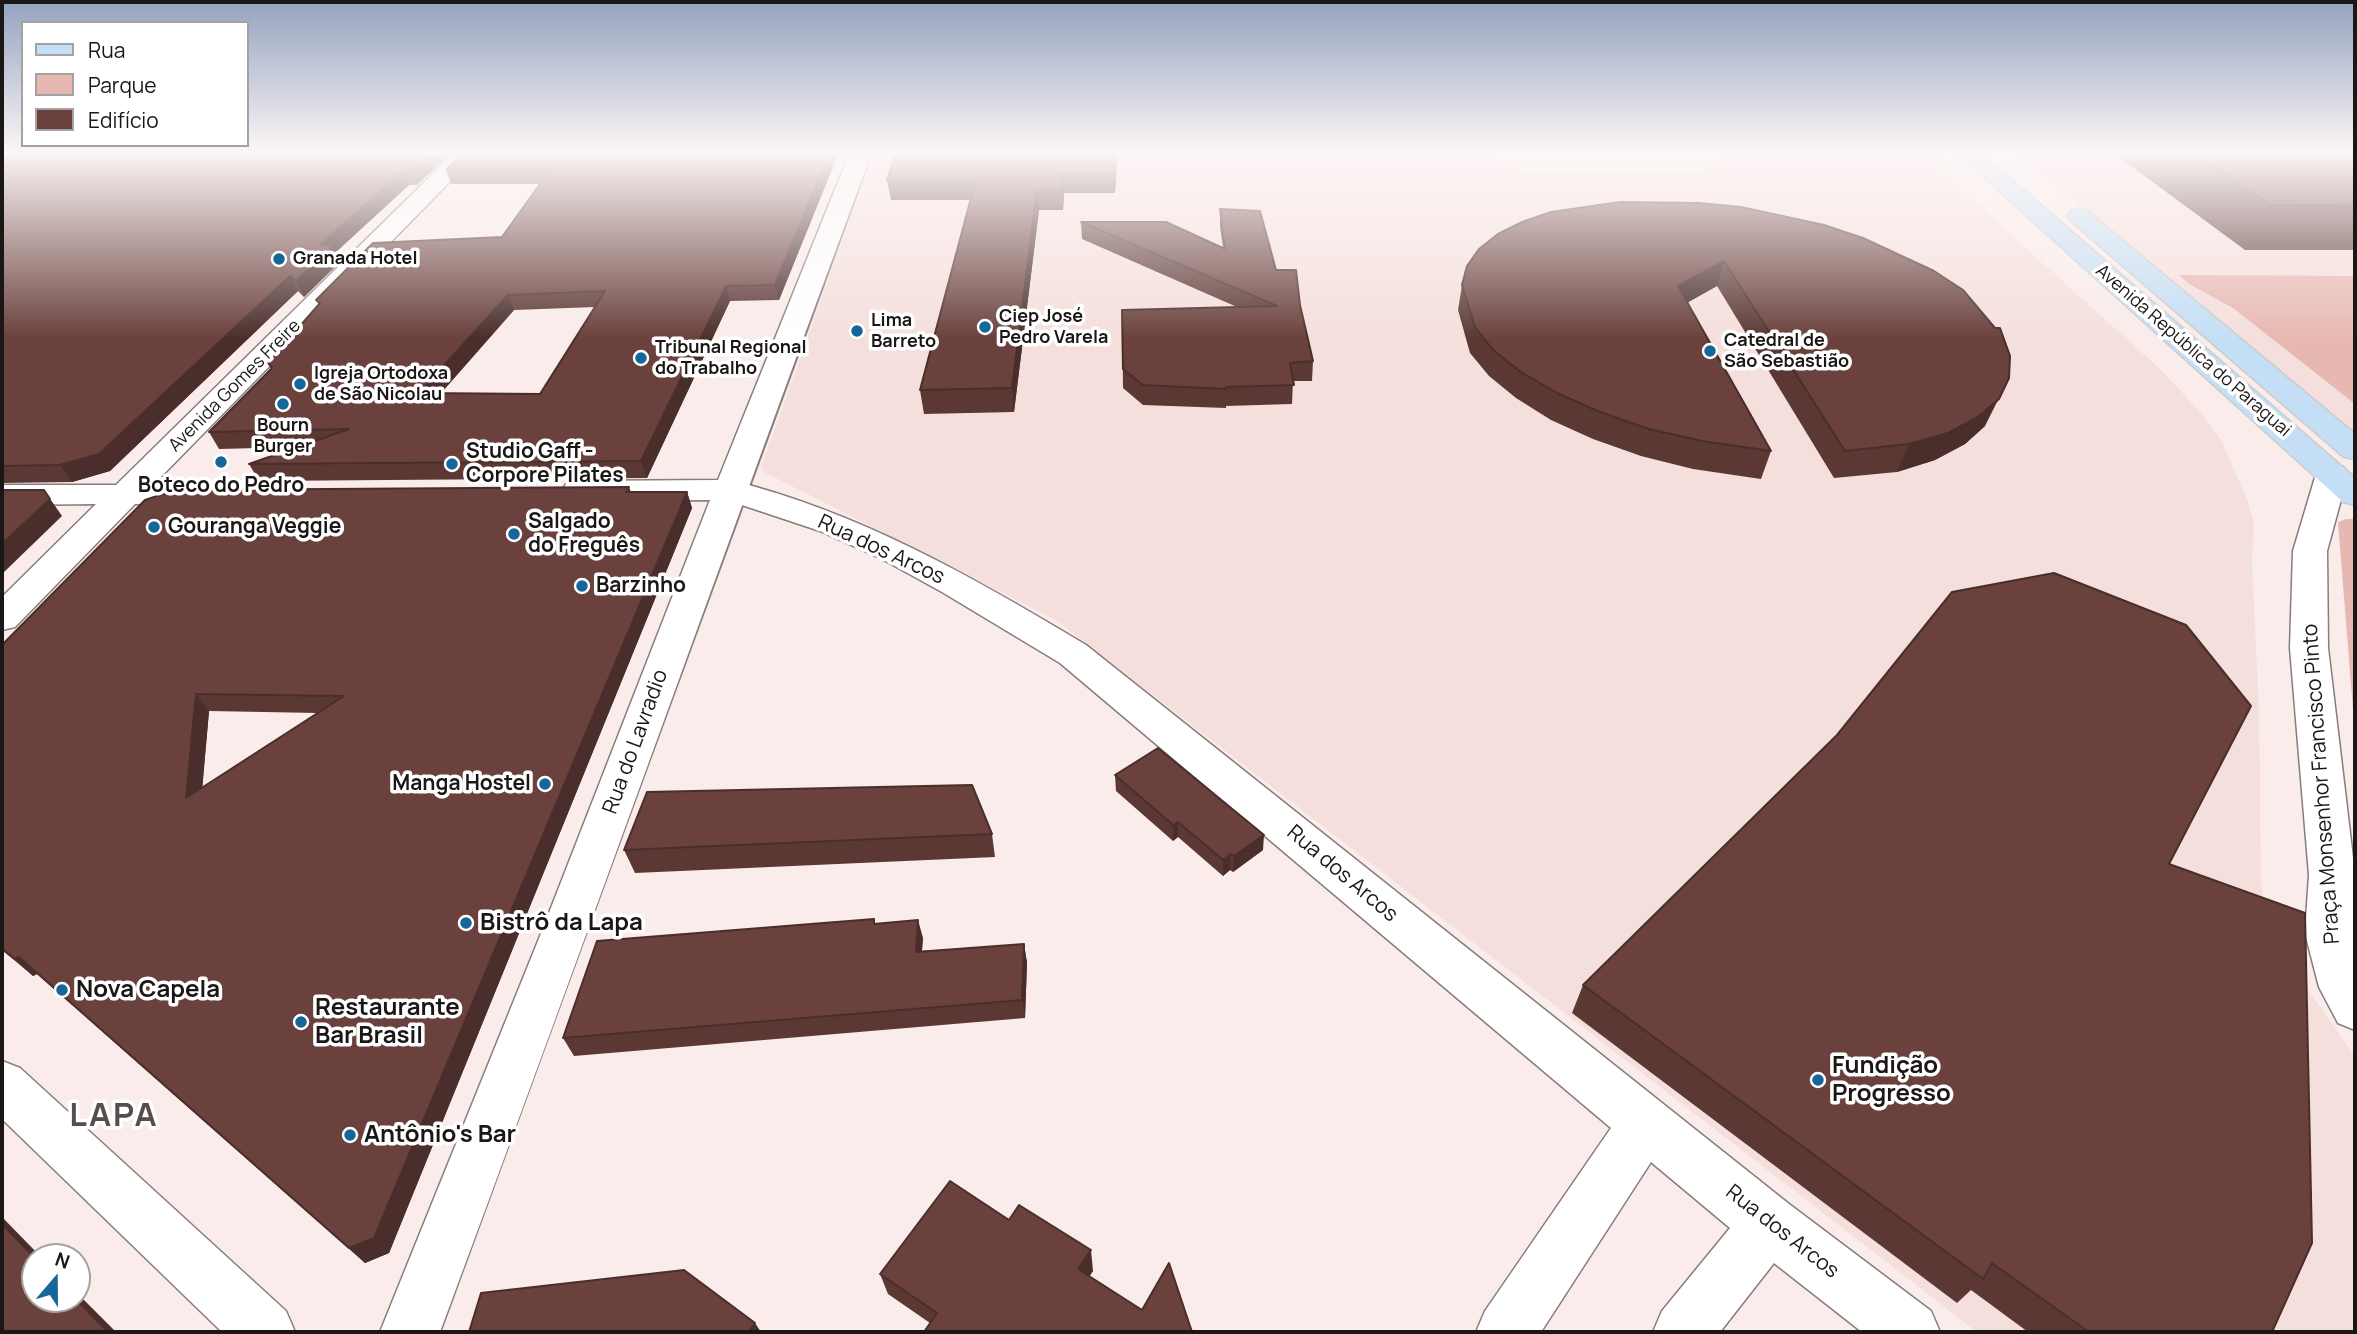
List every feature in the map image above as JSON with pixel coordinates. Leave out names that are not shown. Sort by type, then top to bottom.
[{"type":"main road","name":"Avenida República do Paraguai","points":[[2041,214],[2348,473]]},
{"type":"main road","name":"Avenida República do Paraguai","points":[[2074,214],[2348,473]]},
{"type":"street","name":"Avenida Gomes Freire","points":[[2,618],[406,214]]},
{"type":"street","name":"Rua do Lavradio","points":[[410,1332],[564,936],[730,490],[837,214]]},
{"type":"street","name":"Praça Monsenhor Francisco Pinto","points":[[2348,473],[2310,551],[2309,648],[2332,875],[2329,933],[2343,987],[2355,1008]]},
{"type":"street","name":"Rua dos Arcos","points":[[544,491],[730,490],[833,525],[911,562],[1013,617],[1073,654],[1769,1223],[1910,1332]]},
{"type":"street","points":[[2,495],[239,494]]},
{"type":"street","points":[[2,1085],[265,1332]]},
{"type":"street","points":[[1506,1332],[1646,1123]]},
{"type":"street","points":[[1683,1332],[1769,1223]]},
{"type":"shaded area","points":[[852,214],[1989,214],[2160,369],[2202,414],[2221,440],[2248,502],[2254,525],[2252,561],[2259,710],[2261,886],[2264,904],[2290,965],[2355,1056],[2355,1332],[1977,1332],[1056,620],[764,472],[761,467]]},
{"type":"shaded area","points":[[2088,214],[2355,214],[2355,437]]},
{"type":"green space","points":[[2179,275],[2355,276],[2355,404],[2233,308],[2189,284]]},
{"type":"green space","points":[[2355,519],[2355,735],[2338,522]]},
{"type":"building","points":[[2,214],[354,214],[320,245],[334,245],[296,281],[290,276],[99,454],[60,465],[2,466]]},
{"type":"building","points":[[518,214],[804,214],[775,285],[726,286],[641,461],[249,464],[349,429],[209,432],[272,368],[268,363],[320,303],[316,300],[373,243],[502,237]],"holes":[[[605,291],[540,394],[419,393],[508,295]]]},
{"type":"building","name":"Ciep José Pedro Varela","points":[[967,214],[1034,214],[1012,388],[920,390]]},
{"type":"building","points":[[1221,214],[1261,214],[1276,270],[1296,270],[1300,305],[1313,361],[1290,363],[1294,385],[1226,389],[1143,385],[1123,369],[1122,310],[1277,306],[1081,222],[1166,222],[1225,249]]},
{"type":"building","name":"Catedral de São Sebastião","points":[[1544,214],[1774,214],[1824,225],[1863,238],[1934,271],[1963,290],[1995,328],[2000,328],[2010,356],[2009,378],[1999,399],[1978,417],[1948,433],[1909,444],[1845,451],[1724,261],[1678,286],[1771,451],[1702,441],[1649,429],[1557,393],[1521,372],[1493,350],[1475,327],[1462,285],[1467,266],[1479,249],[1498,234]]},
{"type":"building","points":[[629,487],[626,492],[687,492],[374,1238],[349,1248],[19,957],[15,959],[2,949],[2,645],[145,500],[175,490]],"holes":[[[196,694],[344,696],[186,798]]]},
{"type":"building","points":[[2,490],[44,490],[50,499],[2,544]]},
{"type":"building","points":[[2054,573],[2186,625],[2251,706],[2169,864],[2305,913],[2312,1243],[2272,1332],[2089,1332],[1992,1263],[1983,1279],[1583,985],[1837,735],[1952,592]]},
{"type":"building","points":[[1158,748],[1264,835],[1234,856],[1231,854],[1223,860],[1178,822],[1173,825],[1115,775]]},
{"type":"building","points":[[972,785],[992,834],[624,850],[647,792]]},
{"type":"building","points":[[874,919],[874,924],[918,920],[916,952],[1024,944],[1022,1000],[563,1038],[597,941]]},
{"type":"building","points":[[950,1181],[1009,1220],[1019,1205],[1091,1250],[1078,1269],[1142,1310],[1169,1263],[1192,1332],[924,1332],[937,1313],[880,1274]]},
{"type":"building","points":[[2,1224],[21,1244],[21,1313],[90,1313],[108,1332],[2,1332]]},
{"type":"building","points":[[684,1270],[755,1323],[748,1332],[469,1332],[481,1293]]},
{"type":"place","name":"Granada Hotel","points":[[279,259]]},
{"type":"place","name":"Ciep José Pedro Varela","points":[[985,327]]},
{"type":"place","name":"Lima Barreto","points":[[857,331]]},
{"type":"place","name":"Catedral de São Sebastião","points":[[1710,351]]},
{"type":"place","name":"Tribunal Regional do Trabalho","points":[[641,358]]},
{"type":"place","name":"Igreja Ortodoxa de São Nicolau","points":[[300,384]]},
{"type":"place","name":"Bourn Burger","points":[[283,404]]},
{"type":"place","name":"Boteco do Pedro","points":[[221,462]]},
{"type":"place","name":"Studio Gaff - Corpore Pilates","points":[[452,464]]},
{"type":"place","name":"Gouranga Veggie","points":[[154,527]]},
{"type":"place","name":"Salgado do Freguês","points":[[514,534]]},
{"type":"place","name":"Barzinho","points":[[582,586]]},
{"type":"place","name":"Manga Hostel","points":[[545,784]]},
{"type":"place","name":"Bistrô da Lapa","points":[[466,923]]},
{"type":"place","name":"Nova Capela","points":[[62,990]]},
{"type":"place","name":"Restaurante Bar Brasil","points":[[301,1022]]},
{"type":"place","name":"Fundição Progresso","points":[[1818,1080]]},
{"type":"place","name":"Antônio's Bar","points":[[350,1135]]},
{"type":"district","name":"LAPA","points":[[114,1117]]}]
